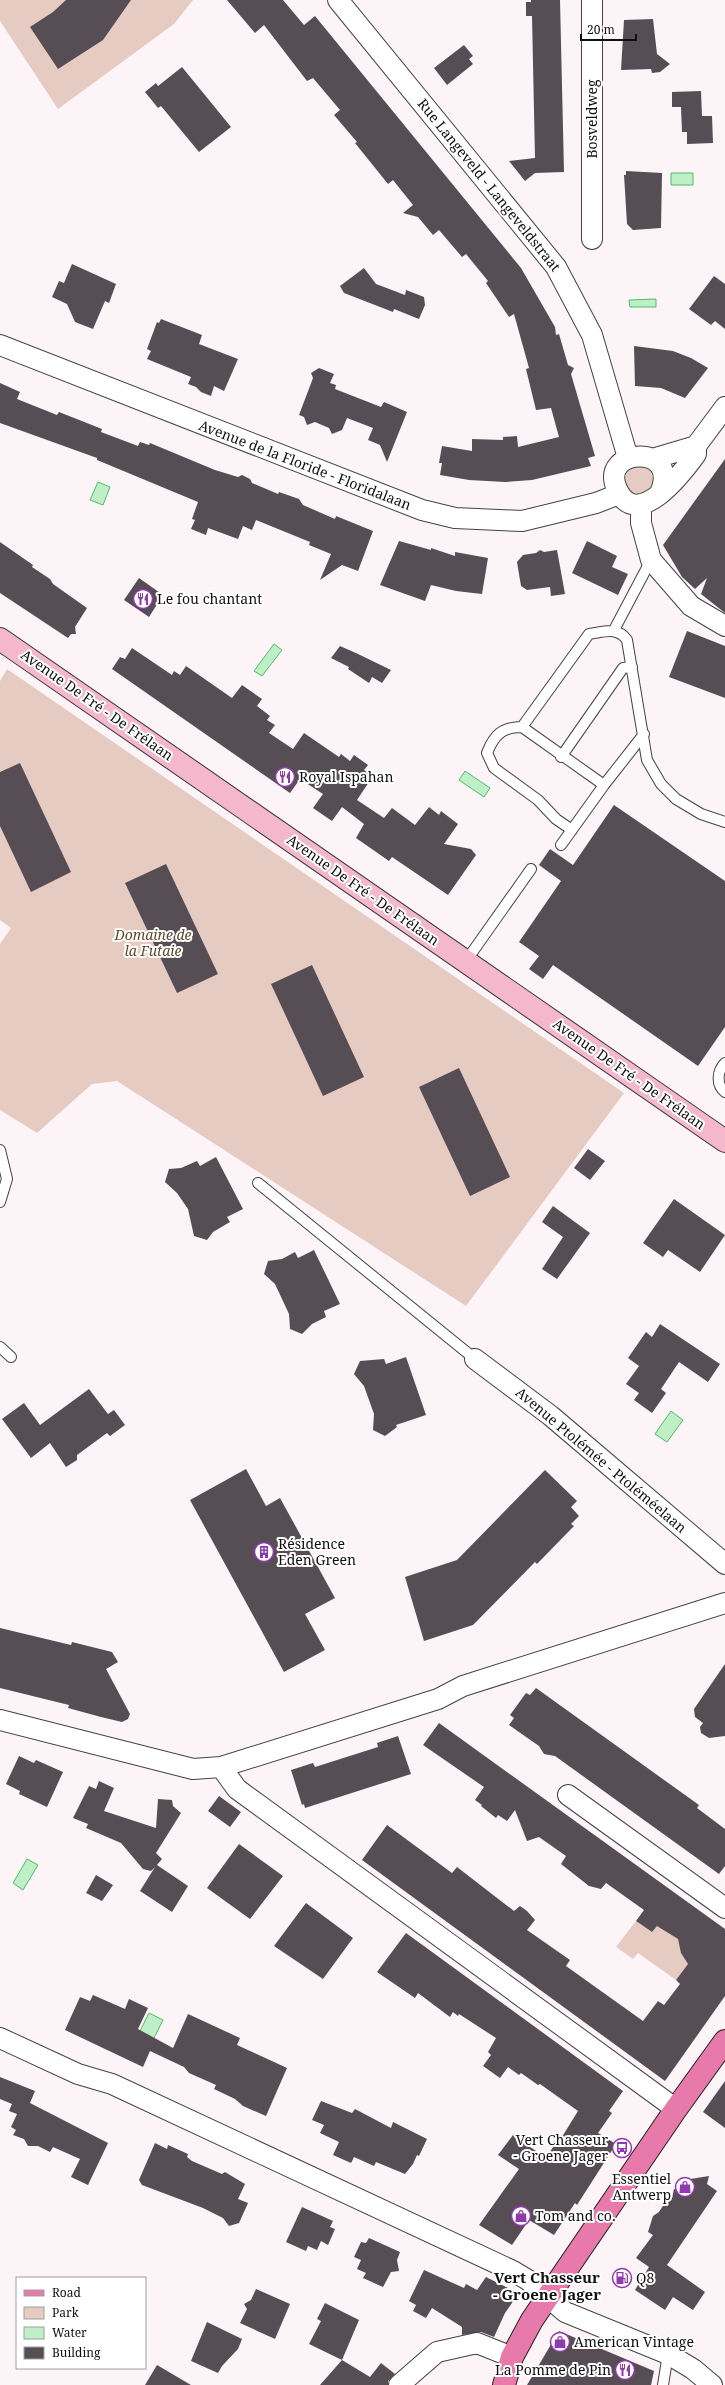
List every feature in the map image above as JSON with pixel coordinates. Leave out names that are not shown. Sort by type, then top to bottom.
[{"type":"main road","name":"Avenue De Fré - De Frélaan","points":[[0,639],[725,1141]]},
{"type":"main road","points":[[504,2385],[512,2357],[532,2320],[676,2109],[725,2041]]},
{"type":"street","name":"Rue Langeveld - Langeveldstraat","points":[[338,0],[556,267],[592,335],[628,458]]},
{"type":"street","name":"Bosveldweg","points":[[592,0],[592,238]]},
{"type":"street","name":"Avenue de la Floride - Floridalaan","points":[[0,345],[422,510],[455,518],[522,522],[596,503],[619,494]]},
{"type":"street","points":[[660,493],[664,479],[662,472],[652,459],[640,455],[628,458],[621,463],[615,478],[619,494],[632,504],[641,504],[655,499],[680,475],[696,454],[696,446],[725,407]]},
{"type":"street","points":[[652,459],[696,446]]},
{"type":"street","points":[[641,504],[641,523],[651,560],[691,606],[725,626]]},
{"type":"street","name":"Avenue Ptolémée - Ptoléméelaan","points":[[475,1359],[551,1416],[725,1564]]},
{"type":"street","points":[[0,1720],[193,1769],[220,1767],[438,1699],[462,1686],[725,1603]]},
{"type":"street","points":[[220,1767],[237,1789],[676,2109]]},
{"type":"street","points":[[568,1794],[725,1908]]},
{"type":"street","points":[[0,2038],[78,2074],[112,2084],[513,2271],[528,2280],[565,2312],[668,2354],[693,2369],[712,2385]]},
{"type":"street","points":[[399,2385],[437,2352],[477,2343],[512,2357]]},
{"type":"lane","points":[[614,630],[651,560]]},
{"type":"lane","points":[[522,727],[589,634],[614,630],[622,634],[627,640],[644,734],[647,760],[661,784],[676,800],[701,814],[725,822]]},
{"type":"lane","points":[[561,756],[624,668],[632,667]]},
{"type":"lane","points":[[572,830],[556,819],[538,800],[494,768],[487,753],[492,739],[509,727],[522,727],[604,785]]},
{"type":"lane","points":[[561,845],[604,785],[644,734]]},
{"type":"lane","points":[[466,961],[531,869]]},
{"type":"lane","points":[[725,1064],[719,1073],[719,1082],[725,1092]]},
{"type":"lane","points":[[0,1150],[7,1180],[0,1202]]},
{"type":"lane","points":[[258,1183],[475,1359]]},
{"type":"lane","points":[[0,1346],[11,1357]]},
{"type":"lane","points":[[663,2385],[668,2354]]},
{"type":"green space","points":[[0,0],[193,0],[174,24],[58,109],[0,21]]},
{"type":"green space","points":[[639,466],[649,470],[653,480],[649,490],[639,494],[629,490],[625,480],[629,470]]},
{"type":"green space","name":"Domaine de la Futaie","points":[[7,669],[624,1093],[466,1306],[117,1081],[92,1084],[37,1133],[0,1110],[0,944],[11,928],[0,920],[0,681]]},
{"type":"green space","points":[[636,1921],[652,1932],[657,1925],[678,1939],[683,1956],[689,1963],[676,1980],[638,1953],[633,1959],[616,1947]]},
{"type":"water","points":[[671,173],[693,173],[693,185],[671,185]]},
{"type":"water","points":[[656,299],[656,307],[630,307],[629,300]]},
{"type":"water","points":[[98,482],[110,487],[103,505],[90,500]]},
{"type":"water","points":[[274,644],[282,650],[262,676],[254,671]]},
{"type":"water","points":[[465,771],[490,788],[484,797],[459,780]]},
{"type":"water","points":[[671,1411],[683,1420],[667,1442],[655,1434]]},
{"type":"water","points":[[27,1859],[38,1865],[23,1890],[13,1883]]},
{"type":"water","points":[[149,2013],[163,2020],[150,2046],[136,2039]]},
{"type":"building","points":[[66,0],[131,0],[103,40],[58,69],[30,27],[53,12]]},
{"type":"building","points":[[227,0],[283,0],[304,25],[315,16],[521,268],[555,327],[556,335],[559,334],[568,365],[574,368],[571,374],[595,456],[588,458],[591,466],[532,480],[505,482],[469,480],[440,475],[442,463],[439,463],[442,446],[472,451],[472,439],[503,440],[503,437],[517,436],[518,447],[559,437],[551,408],[536,410],[526,369],[529,368],[514,314],[509,317],[486,283],[488,281],[466,254],[462,257],[439,230],[433,235],[418,217],[403,213],[413,205],[393,180],[388,184],[355,143],[357,142],[334,115],[340,110],[313,78],[307,81],[264,25],[255,33]]},
{"type":"building","points":[[531,0],[560,0],[564,172],[535,173],[525,181],[509,161],[535,158],[532,16],[526,16],[526,2],[531,2]]},
{"type":"building","points":[[653,19],[657,54],[670,64],[660,72],[652,73],[651,69],[621,70],[624,20]]},
{"type":"building","points":[[464,45],[473,56],[469,59],[473,64],[447,85],[434,68]]},
{"type":"building","points":[[182,67],[231,127],[199,152],[161,106],[158,108],[145,92],[156,83],[158,86]]},
{"type":"building","points":[[701,91],[702,116],[712,116],[713,143],[687,144],[687,132],[682,132],[681,107],[672,107],[672,92]]},
{"type":"building","points":[[626,171],[662,173],[661,228],[633,230],[627,224],[624,175],[626,175]]},
{"type":"building","points":[[72,264],[116,284],[109,303],[105,301],[93,329],[75,322],[67,304],[52,297],[59,281],[64,283]]},
{"type":"building","points":[[364,268],[376,284],[405,295],[406,290],[424,297],[425,305],[419,319],[394,309],[393,312],[344,293],[340,286]]},
{"type":"building","points":[[714,276],[725,284],[725,329],[715,321],[711,325],[689,309]]},
{"type":"building","points":[[161,319],[202,335],[199,344],[238,359],[224,391],[214,386],[211,396],[201,392],[196,387],[188,384],[191,377],[147,359],[151,351],[147,349],[157,322],[159,323]]},
{"type":"building","points":[[634,346],[673,351],[691,358],[708,368],[685,398],[661,388],[635,386]]},
{"type":"building","points":[[319,368],[334,374],[330,383],[336,385],[335,389],[381,407],[384,402],[407,412],[387,462],[380,445],[368,440],[373,428],[347,418],[342,430],[332,434],[329,428],[315,422],[307,425],[304,417],[299,415],[313,378],[311,373]]},
{"type":"building","points":[[0,383],[20,392],[17,399],[57,415],[59,412],[102,429],[101,432],[138,446],[140,442],[149,445],[150,443],[215,470],[238,477],[242,475],[250,479],[252,483],[278,494],[279,492],[299,499],[303,505],[335,519],[336,516],[373,531],[358,571],[342,565],[320,580],[331,554],[309,545],[310,542],[256,520],[252,530],[243,526],[238,539],[208,528],[206,535],[191,529],[195,520],[192,519],[198,502],[97,460],[97,458],[0,423]]},
{"type":"building","points":[[725,459],[725,613],[701,594],[707,578],[695,589],[682,577],[663,545]]},
{"type":"building","points":[[399,541],[431,550],[431,548],[455,556],[455,552],[488,558],[482,594],[456,591],[431,585],[425,601],[380,585]]},
{"type":"building","points":[[587,541],[617,556],[612,567],[628,574],[618,595],[572,573]]},
{"type":"building","points":[[0,542],[33,565],[32,567],[50,579],[53,584],[87,608],[75,627],[76,634],[71,634],[68,638],[0,593]]},
{"type":"building","points":[[540,550],[544,552],[557,550],[565,594],[551,596],[550,587],[527,590],[521,586],[517,562],[523,555],[536,553]]},
{"type":"building","points":[[139,578],[163,595],[149,617],[124,600]]},
{"type":"building","points":[[687,631],[725,646],[725,698],[669,677]]},
{"type":"building","points":[[340,646],[391,670],[382,683],[372,677],[369,683],[348,669],[349,667],[331,658]]},
{"type":"building","points":[[132,648],[172,675],[174,671],[180,675],[186,666],[232,698],[242,685],[262,699],[257,706],[270,716],[267,720],[275,725],[269,733],[293,749],[304,733],[339,757],[341,754],[350,761],[354,755],[368,765],[364,770],[373,776],[357,800],[384,818],[392,808],[415,825],[429,807],[439,815],[441,811],[458,824],[444,844],[471,849],[476,855],[448,895],[392,857],[389,861],[356,838],[364,824],[342,807],[332,821],[313,808],[323,794],[300,779],[290,793],[112,669],[120,657],[125,659]]},
{"type":"building","points":[[20,763],[71,872],[31,892],[0,826],[0,772]]},
{"type":"building","points":[[614,805],[725,881],[725,1027],[698,1066],[553,965],[543,979],[529,969],[539,956],[519,942],[561,881],[539,865],[550,849],[573,865]]},
{"type":"building","points":[[166,864],[218,974],[177,993],[125,883]]},
{"type":"building","points":[[312,965],[364,1077],[323,1096],[271,984]]},
{"type":"building","points":[[459,1068],[510,1177],[470,1196],[419,1087]]},
{"type":"building","points":[[588,1149],[605,1161],[590,1180],[574,1168]]},
{"type":"building","points":[[216,1157],[243,1209],[227,1217],[230,1222],[213,1232],[207,1240],[194,1236],[188,1209],[177,1193],[165,1182],[169,1169],[181,1168],[197,1161],[200,1166]]},
{"type":"building","points":[[674,1199],[725,1235],[700,1272],[668,1250],[663,1257],[643,1243]]},
{"type":"building","points":[[553,1206],[590,1233],[557,1279],[542,1269],[563,1237],[542,1222]]},
{"type":"building","points":[[314,1250],[340,1304],[324,1311],[326,1317],[312,1324],[302,1334],[290,1329],[289,1314],[275,1284],[264,1274],[268,1261],[282,1259],[295,1252],[298,1258]]},
{"type":"building","points":[[660,1324],[720,1364],[708,1382],[679,1362],[661,1389],[666,1393],[652,1413],[634,1400],[639,1393],[626,1384],[639,1366],[628,1358],[646,1332],[652,1337]]},
{"type":"building","points":[[406,1357],[426,1415],[396,1425],[397,1427],[385,1436],[373,1430],[374,1414],[364,1386],[354,1374],[360,1361],[384,1359],[386,1364]]},
{"type":"building","points":[[89,1389],[108,1414],[114,1410],[125,1425],[110,1436],[107,1433],[77,1455],[77,1460],[66,1467],[50,1443],[31,1458],[2,1419],[24,1403],[40,1425]]},
{"type":"building","name":"Résidence Eden Green","points":[[246,1469],[266,1506],[280,1498],[335,1598],[305,1614],[325,1650],[284,1672],[190,1500]]},
{"type":"building","points":[[545,1470],[577,1501],[571,1507],[579,1516],[571,1524],[574,1526],[537,1564],[535,1562],[473,1625],[424,1641],[405,1577],[457,1560]]},
{"type":"building","points":[[0,1628],[71,1645],[72,1642],[112,1652],[118,1662],[106,1669],[130,1714],[128,1719],[122,1722],[101,1717],[68,1708],[69,1705],[0,1688]]},
{"type":"building","points":[[725,1664],[725,1736],[709,1738],[701,1733],[700,1727],[703,1723],[695,1717],[694,1709]]},
{"type":"building","points":[[536,1688],[699,1805],[697,1808],[725,1829],[725,1866],[719,1874],[555,1756],[544,1754],[539,1746],[509,1725],[514,1718],[510,1715],[526,1693],[530,1695]]},
{"type":"building","points":[[439,1723],[725,1929],[725,1996],[665,2081],[362,1860],[387,1825],[452,1873],[457,1867],[514,1911],[520,1906],[527,1911],[535,1920],[527,1930],[570,1960],[566,1966],[643,2021],[658,2001],[664,2005],[680,1984],[676,1980],[688,1964],[681,1953],[678,1939],[657,1926],[652,1932],[636,1921],[644,1910],[606,1883],[601,1889],[589,1886],[561,1864],[566,1856],[539,1837],[527,1841],[515,1810],[507,1821],[498,1815],[496,1818],[481,1806],[482,1805],[475,1800],[484,1787],[423,1745]]},
{"type":"building","points":[[398,1736],[411,1774],[305,1808],[304,1804],[302,1805],[291,1770],[313,1763],[315,1767],[378,1747],[377,1743]]},
{"type":"building","points":[[19,1756],[34,1763],[36,1760],[63,1772],[47,1807],[19,1794],[20,1791],[6,1784]]},
{"type":"building","points":[[99,1781],[114,1788],[104,1811],[156,1828],[158,1799],[172,1800],[173,1806],[181,1813],[156,1853],[162,1859],[157,1865],[188,1886],[172,1912],[140,1891],[155,1867],[151,1871],[143,1869],[121,1843],[86,1828],[88,1824],[73,1818],[89,1786],[96,1789]]},
{"type":"building","points":[[219,1796],[241,1812],[230,1827],[208,1811]]},
{"type":"building","points":[[239,1844],[283,1876],[250,1919],[207,1888]]},
{"type":"building","points":[[96,1875],[113,1885],[102,1901],[86,1893]]},
{"type":"building","points":[[306,1903],[353,1938],[323,1979],[274,1946]]},
{"type":"building","points":[[406,1933],[623,2091],[609,2111],[612,2113],[598,2133],[616,2144],[577,2205],[575,2203],[554,2235],[529,2220],[512,2245],[479,2225],[519,2169],[498,2155],[513,2135],[546,2158],[555,2144],[557,2145],[578,2111],[540,2084],[538,2085],[521,2073],[519,2075],[508,2067],[500,2078],[483,2066],[491,2055],[488,2052],[496,2038],[459,2014],[458,2016],[453,2012],[450,2017],[418,1993],[415,1998],[377,1972]]},
{"type":"building","points":[[93,1995],[125,2009],[129,1999],[148,2008],[138,2029],[173,2048],[188,2014],[240,2038],[237,2045],[287,2068],[266,2116],[243,2106],[235,2099],[214,2089],[216,2085],[189,2073],[184,2067],[150,2051],[143,2067],[65,2030],[80,1997],[90,2001]]},
{"type":"building","points":[[0,2077],[35,2091],[30,2103],[108,2143],[88,2185],[71,2177],[80,2159],[53,2147],[50,2152],[38,2146],[28,2146],[24,2139],[13,2135],[16,2130],[11,2127],[17,2114],[9,2111],[12,2104],[0,2099]]},
{"type":"building","points":[[725,2081],[725,2128],[703,2112]]},
{"type":"building","points":[[321,2101],[352,2113],[355,2109],[391,2128],[393,2122],[427,2139],[419,2156],[417,2155],[413,2164],[405,2174],[376,2162],[374,2166],[354,2157],[351,2163],[333,2155],[339,2142],[320,2133],[324,2125],[312,2120]]},
{"type":"building","points":[[155,2143],[167,2149],[168,2145],[188,2154],[187,2157],[192,2161],[222,2174],[225,2172],[245,2184],[238,2199],[248,2203],[239,2223],[229,2226],[223,2218],[203,2208],[142,2185],[139,2180]]},
{"type":"building","points":[[709,2176],[707,2184],[717,2191],[667,2265],[705,2292],[693,2310],[673,2297],[665,2310],[635,2290],[649,2267],[636,2258],[653,2235],[648,2232],[653,2216],[659,2212],[668,2198],[672,2198],[674,2189],[690,2192],[684,2180]]},
{"type":"building","points":[[302,2207],[333,2221],[330,2227],[335,2229],[328,2245],[321,2241],[317,2250],[308,2246],[306,2251],[286,2242]]},
{"type":"building","points":[[369,2238],[400,2252],[397,2260],[399,2271],[391,2272],[383,2287],[363,2278],[366,2273],[357,2269],[361,2260],[354,2257],[361,2242],[366,2243]]},
{"type":"building","points":[[424,2270],[464,2288],[466,2284],[477,2290],[486,2277],[514,2291],[516,2297],[505,2313],[494,2337],[481,2332],[462,2335],[462,2327],[432,2308],[426,2318],[413,2311],[416,2305],[409,2301]]},
{"type":"building","points":[[256,2289],[290,2304],[275,2339],[240,2323],[247,2309],[244,2304],[251,2300]]},
{"type":"building","points":[[325,2303],[359,2320],[342,2360],[309,2344],[321,2321],[317,2319]]},
{"type":"building","points":[[207,2322],[242,2339],[238,2349],[222,2366],[218,2373],[191,2361]]},
{"type":"building","points":[[559,2331],[654,2371],[651,2385],[527,2385]]},
{"type":"building","points":[[342,2360],[370,2377],[381,2363],[395,2374],[388,2381],[388,2385],[320,2385]]},
{"type":"building","points":[[157,2365],[191,2385],[145,2385]]},
{"type":"place","name":"Le fou chantant","points":[[143,599]]},
{"type":"place","name":"Royal Ispahan","points":[[285,777]]},
{"type":"place","name":"Résidence Eden Green","points":[[264,1552]]},
{"type":"place","name":"Vert Chasseur - Groene Jager","points":[[622,2148]]},
{"type":"place","name":"Essentiel Antwerp","points":[[685,2187]]},
{"type":"place","name":"Tom and co.","points":[[521,2216]]},
{"type":"place","name":"Q8","points":[[622,2278]]},
{"type":"place","name":"American Vintage","points":[[560,2342]]},
{"type":"place","name":"La Pomme de Pin","points":[[625,2370]]},
{"type":"district","name":"Vert Chasseur - Groene Jager","points":[[547,2286]]}]
